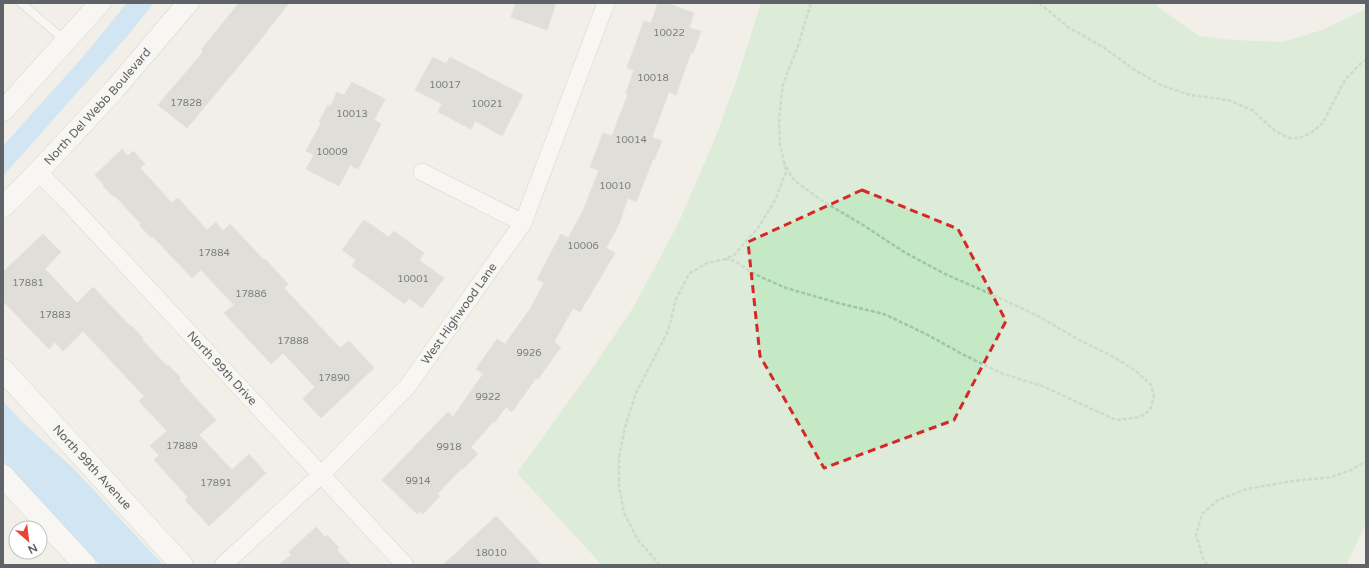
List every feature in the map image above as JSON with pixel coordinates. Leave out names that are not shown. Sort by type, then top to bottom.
[{"type":"main road","name":"North 99th Avenue","points":[[3,370],[182,565]]},
{"type":"main road","points":[[3,476],[85,565]]},
{"type":"street","points":[[3,112],[100,3]]},
{"type":"street","name":"North Del Webb Boulevard","points":[[3,207],[38,172],[114,90],[188,3]]},
{"type":"street","name":"West Highwood Lane","points":[[223,565],[321,475],[407,387],[523,222],[606,3]]},
{"type":"street","name":"North 99th Drive","points":[[38,172],[63,197],[405,565]]},
{"type":"street","points":[[422,172],[523,222]]},
{"type":"lane","points":[[21,3],[66,41]]},
{"type":"path","points":[[660,565],[638,540],[624,513],[619,486],[619,458],[625,427],[636,393],[668,331],[676,299],[689,274],[707,262],[725,259],[734,255],[754,233],[775,200],[786,172],[780,145],[779,119],[783,84],[798,46],[811,3]]},
{"type":"path","points":[[1039,3],[1068,27],[1103,47],[1148,78],[1161,85],[1190,95],[1228,100],[1252,110],[1275,131],[1289,138],[1305,136],[1322,124],[1345,80],[1362,62],[1366,60]]},
{"type":"path","points":[[725,259],[735,261],[752,273],[786,288],[831,302],[884,314],[1002,373],[1042,386],[1116,420],[1140,418],[1150,410],[1154,397],[1151,385],[1136,371],[1110,355],[1079,340],[1038,316],[945,274],[904,252],[822,200],[796,181],[790,174],[783,160]]},
{"type":"path","points":[[1207,565],[1203,558],[1196,535],[1202,514],[1218,500],[1247,489],[1293,481],[1332,477],[1366,461]]},
{"type":"highlighted area","points":[[862,190],[958,229],[1006,321],[954,420],[824,468],[760,356],[748,242]]},
{"type":"green space","points":[[761,3],[1155,3],[1158,7],[1199,36],[1232,40],[1283,42],[1322,30],[1366,9],[1366,523],[1348,561],[1348,565],[602,565],[517,473],[594,366],[633,308],[678,224],[714,141],[736,82]]},
{"type":"water","points":[[127,3],[154,3],[129,34],[3,176],[3,146],[82,58]]},
{"type":"water","points":[[3,401],[21,421],[75,470],[163,565],[100,565],[3,461]]},
{"type":"building","points":[[239,3],[289,3],[187,128],[158,105],[203,52],[201,50]]},
{"type":"building","points":[[516,3],[556,3],[547,30],[511,17]]},
{"type":"building","points":[[658,3],[666,3],[694,13],[689,28],[701,31],[693,53],[691,52],[676,95],[669,92],[652,137],[662,141],[654,160],[653,159],[636,202],[628,198],[619,224],[606,248],[615,253],[580,312],[573,308],[554,342],[561,347],[538,379],[536,378],[512,412],[506,407],[495,422],[494,421],[471,447],[478,454],[437,494],[440,496],[423,514],[419,511],[417,514],[382,480],[448,412],[453,417],[483,374],[476,369],[497,339],[505,344],[530,309],[544,283],[537,279],[561,234],[568,238],[583,211],[599,170],[590,167],[603,133],[612,136],[628,94],[626,93],[634,70],[627,68],[644,21],[651,23]]},
{"type":"building","points":[[433,57],[446,64],[450,57],[523,95],[502,136],[475,121],[471,129],[438,112],[442,104],[415,90]]},
{"type":"building","points":[[352,82],[385,99],[374,120],[381,124],[358,169],[350,165],[339,186],[306,169],[314,155],[306,151],[321,123],[319,122],[328,105],[330,107],[337,92],[344,95]]},
{"type":"building","points":[[122,149],[128,156],[133,151],[145,164],[140,168],[172,203],[178,198],[207,230],[216,222],[223,231],[230,224],[288,284],[284,288],[340,348],[349,341],[374,368],[321,418],[303,399],[315,387],[283,353],[271,364],[224,313],[234,305],[201,270],[192,278],[153,237],[152,238],[139,225],[141,224],[115,196],[114,197],[103,186],[104,185],[95,175]]},
{"type":"building","points":[[364,220],[389,237],[394,231],[424,253],[419,260],[444,278],[422,308],[409,298],[405,304],[352,266],[356,260],[342,250]]},
{"type":"building","points":[[43,234],[61,252],[45,269],[77,303],[93,287],[131,327],[132,326],[143,338],[142,340],[167,366],[168,365],[181,378],[179,380],[216,420],[199,435],[232,470],[249,454],[266,473],[209,526],[185,500],[188,497],[154,460],[159,455],[150,446],[167,431],[139,401],[144,396],[83,331],[63,351],[55,342],[49,349],[3,301],[3,272]]},
{"type":"building","points":[[496,516],[542,565],[443,565]]},
{"type":"building","points":[[316,527],[325,537],[327,535],[339,548],[337,550],[351,565],[279,565],[291,555],[289,552]]}]
